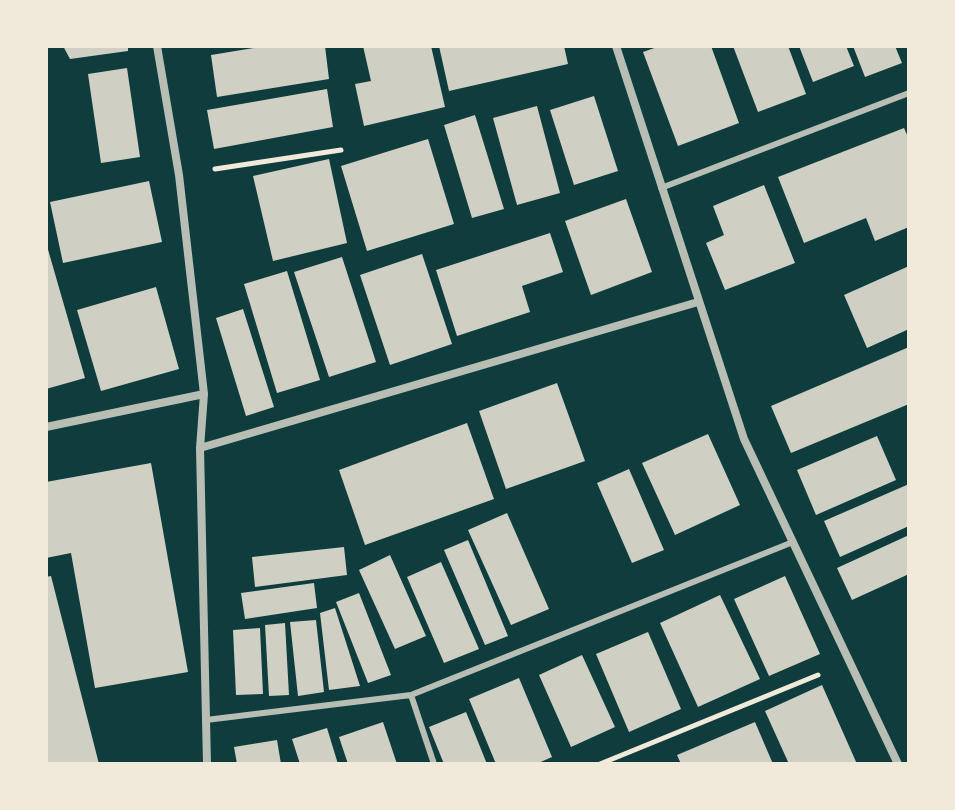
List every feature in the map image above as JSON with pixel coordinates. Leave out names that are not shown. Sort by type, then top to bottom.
[{"type":"street","points":[[157,46],[179,175],[204,394],[200,448],[207,764]]},
{"type":"street","points":[[616,46],[744,439],[898,764]]},
{"type":"street","points":[[200,448],[698,302]]},
{"type":"street","points":[[46,427],[204,394]]},
{"type":"lane","points":[[661,188],[909,93]]},
{"type":"lane","points":[[206,720],[411,695],[793,542]]},
{"type":"lane","points":[[411,695],[434,764]]},
{"type":"path","points":[[179,175],[341,150]]},
{"type":"path","points":[[600,764],[850,662]]},
{"type":"building","points":[[63,46],[128,46],[128,51],[70,59]]},
{"type":"building","points":[[266,46],[325,46],[329,79],[217,97],[211,55]]},
{"type":"building","points":[[363,46],[431,46],[445,107],[364,126],[355,84],[371,81]]},
{"type":"building","points":[[439,46],[564,46],[568,64],[449,91]]},
{"type":"building","points":[[660,46],[711,46],[739,123],[678,146],[643,52]]},
{"type":"building","points":[[733,46],[788,46],[806,94],[758,112]]},
{"type":"building","points":[[799,46],[846,46],[854,66],[813,82]]},
{"type":"building","points":[[853,46],[895,46],[902,63],[865,77]]},
{"type":"building","points":[[127,68],[140,157],[101,163],[88,74]]},
{"type":"building","points":[[327,89],[333,127],[214,149],[207,110]]},
{"type":"building","points":[[594,96],[618,171],[574,185],[550,110]]},
{"type":"building","points":[[537,106],[560,193],[517,205],[493,118]]},
{"type":"building","points":[[475,115],[504,209],[472,218],[444,125]]},
{"type":"building","points":[[904,128],[909,139],[909,227],[875,241],[866,218],[804,243],[778,177]]},
{"type":"building","points":[[428,139],[454,224],[367,251],[341,166]]},
{"type":"building","points":[[329,159],[347,243],[273,261],[253,176]]},
{"type":"building","points":[[149,181],[162,242],[63,263],[50,202]]},
{"type":"building","points":[[764,185],[795,263],[725,290],[706,243],[724,235],[713,206]]},
{"type":"building","points":[[626,199],[652,272],[591,295],[565,221]]},
{"type":"building","points":[[550,233],[563,272],[522,286],[530,312],[457,336],[436,270]]},
{"type":"building","points":[[46,247],[85,378],[46,389]]},
{"type":"building","points":[[422,254],[452,344],[390,365],[360,275]]},
{"type":"building","points":[[342,257],[376,362],[329,377],[294,272]]},
{"type":"building","points":[[909,266],[909,329],[867,348],[844,295]]},
{"type":"building","points":[[287,271],[320,380],[277,393],[244,284]]},
{"type":"building","points":[[156,287],[179,369],[101,391],[77,310]]},
{"type":"building","points":[[243,309],[274,407],[246,416],[216,318]]},
{"type":"building","points":[[909,347],[909,404],[791,453],[771,406]]},
{"type":"building","points":[[557,383],[585,461],[506,489],[479,411]]},
{"type":"building","points":[[467,423],[494,499],[365,545],[339,470]]},
{"type":"building","points":[[708,434],[740,505],[675,535],[642,463]]},
{"type":"building","points":[[877,436],[896,480],[816,515],[797,470]]},
{"type":"building","points":[[151,463],[188,672],[95,688],[71,553],[46,558],[46,482]]},
{"type":"building","points":[[629,469],[664,550],[632,563],[597,483]]},
{"type":"building","points":[[909,484],[909,526],[840,557],[824,521]]},
{"type":"building","points":[[507,513],[549,609],[511,625],[468,530]]},
{"type":"building","points":[[909,535],[909,574],[852,600],[837,568]]},
{"type":"building","points":[[468,540],[508,636],[485,645],[444,550]]},
{"type":"building","points":[[344,547],[347,575],[255,587],[252,557]]},
{"type":"building","points":[[390,555],[426,636],[395,649],[359,570]]},
{"type":"building","points":[[441,562],[479,649],[444,663],[407,577]]},
{"type":"building","points":[[51,576],[99,764],[46,764],[46,577]]},
{"type":"building","points":[[785,576],[820,654],[769,676],[734,599]]},
{"type":"building","points":[[314,583],[317,608],[245,619],[241,593]]},
{"type":"building","points":[[359,593],[391,675],[368,683],[336,602]]},
{"type":"building","points":[[720,595],[760,679],[698,707],[660,623]]},
{"type":"building","points":[[335,608],[360,686],[329,690],[320,613]]},
{"type":"building","points":[[316,620],[324,692],[298,696],[290,622]]},
{"type":"building","points":[[285,623],[289,695],[269,696],[265,625]]},
{"type":"building","points":[[260,628],[263,694],[236,695],[233,630]]},
{"type":"building","points":[[648,632],[681,709],[629,732],[596,654]]},
{"type":"building","points":[[582,655],[615,727],[571,747],[539,675]]},
{"type":"building","points":[[519,678],[552,757],[536,764],[496,764],[469,699]]},
{"type":"building","points":[[822,685],[857,764],[789,764],[765,711]]},
{"type":"building","points":[[466,712],[487,764],[444,764],[429,727]]},
{"type":"building","points":[[383,722],[397,764],[348,764],[339,737]]},
{"type":"building","points":[[755,722],[773,764],[681,764],[677,755]]},
{"type":"building","points":[[327,728],[338,764],[300,764],[292,739]]},
{"type":"building","points":[[277,740],[281,764],[237,764],[234,747]]}]
